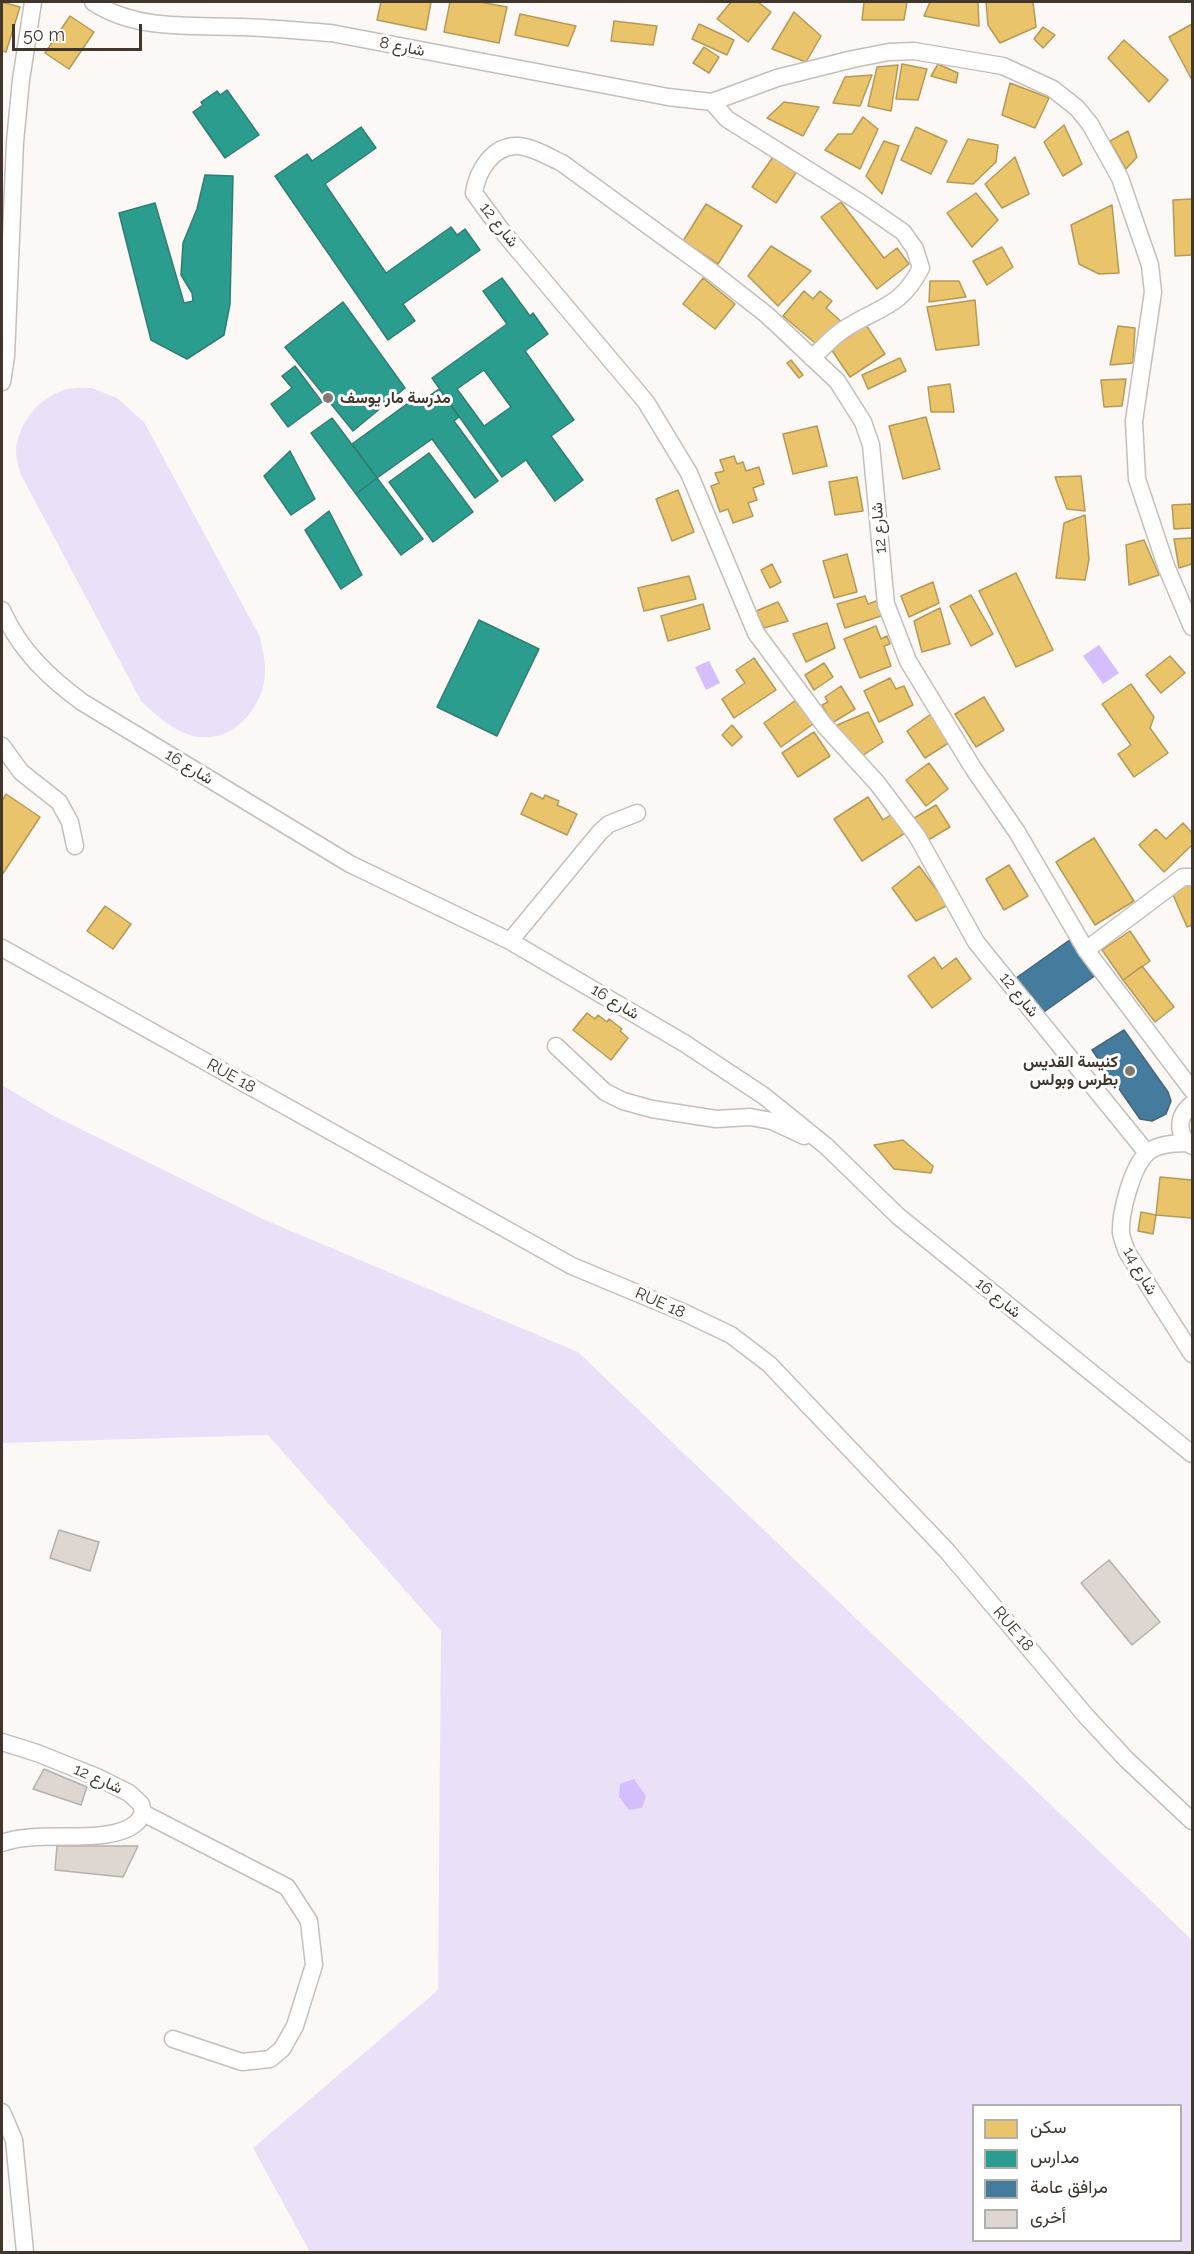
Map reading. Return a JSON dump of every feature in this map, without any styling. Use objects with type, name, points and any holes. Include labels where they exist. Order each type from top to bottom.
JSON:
[{"type":"street","points":[[2,382],[6,357],[15,142],[22,70],[33,2]]},
{"type":"street","name":"شارع 8","points":[[93,2],[104,9],[147,23],[278,28],[331,33],[668,97],[712,102]]},
{"type":"street","points":[[812,358],[842,330],[892,304],[905,291],[921,268],[915,249],[903,232],[815,173],[727,119],[712,102],[777,78],[889,52],[914,51],[1003,66],[1053,89],[1077,108],[1090,124],[1120,178],[1150,265],[1153,291],[1134,421],[1137,479],[1166,566],[1192,627]]},
{"type":"street","name":"شارع 12","points":[[1147,1153],[976,942],[917,836],[878,783],[825,726],[756,633],[689,473],[646,402],[502,231],[474,193],[476,178],[484,164],[502,150],[517,146],[535,150],[562,163],[767,315],[837,381],[863,422],[871,445],[886,604],[908,661],[968,760],[1017,832],[1086,950],[1192,1090]]},
{"type":"street","name":"شارع 16","points":[[3,616],[38,665],[82,702],[350,864],[510,941],[684,1043],[764,1096],[826,1146],[898,1216],[1192,1454]]},
{"type":"street","points":[[2,746],[21,772],[59,802],[70,822],[75,846]]},
{"type":"street","points":[[510,941],[600,832],[609,824],[637,813]]},
{"type":"street","points":[[1086,950],[1183,877],[1192,877]]},
{"type":"street","name":"RUE 18","points":[[2,948],[572,1266],[642,1294],[731,1335],[769,1364],[931,1534],[1086,1716],[1126,1759],[1192,1821]]},
{"type":"street","points":[[556,1046],[605,1092],[623,1101],[652,1109],[716,1119],[750,1117],[772,1121],[826,1146]]},
{"type":"street","points":[[1190,1145],[1180,1129],[1180,1122],[1182,1114],[1192,1104]]},
{"type":"street","points":[[1147,1153],[1166,1145],[1190,1145]]},
{"type":"street","name":"شارع 14","points":[[1147,1153],[1135,1169],[1121,1234],[1138,1271],[1192,1354]]},
{"type":"street","name":"شارع 12","points":[[2,1742],[57,1761],[129,1793],[141,1804],[143,1813]]},
{"type":"street","points":[[2,1843],[31,1836],[102,1835],[135,1825],[143,1813],[287,1887],[309,1921],[314,1965],[295,2026],[282,2049],[270,2059],[242,2062],[172,2039]]},
{"type":"street","points":[[2,2112],[14,2140],[25,2253]]},
{"type":"shaded area","points":[[71,388],[92,388],[117,398],[144,422],[260,637],[265,672],[261,694],[256,705],[241,723],[222,734],[199,737],[182,732],[160,718],[141,701],[20,473],[16,453],[18,439],[21,429],[33,411],[48,397],[58,392]]},
{"type":"shaded area","points":[[1099,645],[1119,673],[1103,684],[1083,656]]},
{"type":"shaded area","points":[[709,661],[720,683],[706,690],[695,667]]},
{"type":"shaded area","points":[[2,1085],[52,1115],[265,1220],[578,1352],[1192,1940],[1192,2252],[310,2252],[253,2148],[438,1990],[441,1631],[268,1435],[2,1443]]},
{"type":"shaded area","points":[[634,1779],[646,1796],[642,1808],[629,1810],[619,1797],[620,1784]]},
{"type":"building: سكن","points":[[2,2],[20,7],[6,52],[2,51]]},
{"type":"building: سكن","points":[[381,2],[431,2],[426,30],[377,20]]},
{"type":"building: سكن","points":[[450,2],[480,2],[507,7],[499,43],[444,32]]},
{"type":"building: سكن","points":[[731,2],[758,2],[771,12],[748,42],[717,19]]},
{"type":"building: سكن","points":[[864,2],[907,2],[904,20],[862,20]]},
{"type":"building: سكن","points":[[930,2],[978,2],[979,26],[924,16]]},
{"type":"building: سكن","points":[[986,2],[1033,2],[1036,27],[1000,43],[988,25]]},
{"type":"building: سكن","points":[[794,12],[821,36],[806,62],[772,49]]},
{"type":"building: سكن","points":[[520,14],[576,26],[568,46],[515,35]]},
{"type":"building: سكن","points":[[70,16],[94,32],[69,69],[45,53]]},
{"type":"building: سكن","points":[[614,21],[657,26],[653,45],[611,41]]},
{"type":"building: سكن","points":[[699,24],[734,40],[727,55],[692,39]]},
{"type":"building: سكن","points":[[1192,24],[1192,80],[1169,37]]},
{"type":"building: سكن","points":[[1043,27],[1055,35],[1043,48],[1034,39]]},
{"type":"building: سكن","points":[[1124,40],[1168,80],[1149,102],[1108,58]]},
{"type":"building: سكن","points":[[704,47],[719,57],[709,73],[693,63]]},
{"type":"building: سكن","points":[[902,64],[927,69],[918,100],[896,99]]},
{"type":"building: سكن","points":[[938,64],[958,73],[956,83],[931,76]]},
{"type":"building: سكن","points":[[898,65],[891,111],[868,106],[877,67]]},
{"type":"building: سكن","points":[[872,75],[860,106],[833,103],[845,77]]},
{"type":"building: سكن","points":[[1010,83],[1049,98],[1035,128],[1002,115]]},
{"type":"building: سكن","points":[[784,102],[819,107],[803,136],[767,118]]},
{"type":"building: سكن","points":[[863,117],[878,129],[860,169],[825,150],[838,134],[852,134]]},
{"type":"building: سكن","points":[[1064,125],[1082,164],[1063,176],[1044,142]]},
{"type":"building: سكن","points":[[916,127],[947,141],[931,174],[901,160]]},
{"type":"building: سكن","points":[[1128,131],[1137,157],[1126,169],[1110,141]]},
{"type":"building: سكن","points":[[968,139],[998,145],[996,162],[973,184],[947,182]]},
{"type":"building: سكن","points":[[884,141],[899,146],[882,194],[866,176]]},
{"type":"building: سكن","points":[[773,157],[796,173],[776,203],[752,187]]},
{"type":"building: سكن","points":[[1015,157],[1029,194],[1002,208],[985,184]]},
{"type":"building: سكن","points":[[976,193],[998,220],[972,247],[947,213]]},
{"type":"building: سكن","points":[[1192,199],[1192,255],[1175,256],[1173,200]]},
{"type":"building: سكن","points":[[841,202],[884,258],[897,248],[909,264],[877,289],[821,217]]},
{"type":"building: سكن","points":[[706,204],[742,226],[718,264],[683,241]]},
{"type":"building: سكن","points":[[1112,205],[1119,273],[1099,274],[1079,264],[1071,225]]},
{"type":"building: سكن","points":[[771,246],[811,271],[778,306],[748,276]]},
{"type":"building: سكن","points":[[1002,247],[1013,267],[987,285],[973,261]]},
{"type":"building: سكن","points":[[703,278],[735,304],[715,329],[683,304]]},
{"type":"building: سكن","points":[[930,281],[959,281],[966,297],[929,302]]},
{"type":"building: سكن","points":[[804,291],[813,299],[820,291],[832,301],[826,308],[843,323],[821,348],[783,316]]},
{"type":"building: سكن","points":[[975,300],[979,345],[936,350],[927,307]]},
{"type":"building: سكن","points":[[866,325],[885,354],[850,377],[831,349]]},
{"type":"building: سكن","points":[[1118,326],[1135,328],[1133,363],[1110,365]]},
{"type":"building: سكن","points":[[900,358],[906,371],[868,389],[862,375]]},
{"type":"building: سكن","points":[[791,360],[803,375],[799,378],[787,363]]},
{"type":"building: سكن","points":[[1126,379],[1122,406],[1104,407],[1101,380]]},
{"type":"building: سكن","points":[[950,384],[954,412],[931,412],[928,387]]},
{"type":"building: سكن","points":[[926,417],[940,469],[903,479],[889,426]]},
{"type":"building: سكن","points":[[817,426],[827,466],[793,474],[783,434]]},
{"type":"building: سكن","points":[[734,456],[737,464],[743,462],[746,471],[759,467],[764,484],[753,488],[757,500],[748,503],[753,516],[733,523],[728,509],[720,512],[711,486],[719,483],[715,473],[724,471],[720,460]]},
{"type":"building: سكن","points":[[1081,476],[1085,511],[1067,509],[1055,477]]},
{"type":"building: سكن","points":[[857,477],[863,511],[835,515],[829,482]]},
{"type":"building: سكن","points":[[678,490],[694,532],[672,541],[656,499]]},
{"type":"building: سكن","points":[[1192,504],[1192,528],[1174,529],[1172,505]]},
{"type":"building: سكن","points":[[1085,515],[1089,559],[1085,580],[1056,578],[1064,523]]},
{"type":"building: سكن","points":[[1192,538],[1192,564],[1179,568],[1174,539]]},
{"type":"building: سكن","points":[[1144,540],[1159,575],[1129,585],[1126,545]]},
{"type":"building: سكن","points":[[847,554],[857,592],[834,598],[823,561]]},
{"type":"building: سكن","points":[[772,564],[781,582],[770,588],[761,570]]},
{"type":"building: سكن","points":[[1016,573],[1053,650],[1016,667],[979,591]]},
{"type":"building: سكن","points":[[689,576],[696,599],[644,611],[638,588]]},
{"type":"building: سكن","points":[[933,582],[939,603],[909,617],[901,596]]},
{"type":"building: سكن","points":[[971,595],[993,634],[971,646],[950,606]]},
{"type":"building: سكن","points":[[865,596],[868,604],[879,600],[884,615],[845,628],[837,604]]},
{"type":"building: سكن","points":[[778,602],[788,621],[764,628],[756,611]]},
{"type":"building: سكن","points":[[703,604],[710,629],[668,641],[661,616]]},
{"type":"building: سكن","points":[[940,608],[950,644],[922,652],[914,621]]},
{"type":"building: سكن","points":[[827,623],[835,648],[806,662],[793,634]]},
{"type":"building: سكن","points":[[876,626],[881,639],[887,636],[890,644],[884,646],[891,666],[860,678],[844,639]]},
{"type":"building: سكن","points":[[1170,656],[1185,673],[1161,693],[1146,675]]},
{"type":"building: سكن","points":[[754,658],[776,690],[734,718],[722,699],[745,683],[736,670]]},
{"type":"building: سكن","points":[[824,663],[833,677],[814,690],[805,675]]},
{"type":"building: سكن","points":[[890,678],[896,689],[904,686],[913,705],[879,722],[864,691]]},
{"type":"building: سكن","points":[[1131,684],[1154,717],[1150,728],[1168,753],[1134,777],[1118,754],[1131,745],[1102,704]]},
{"type":"building: سكن","points":[[841,686],[855,709],[832,723],[822,705],[828,702],[825,697]]},
{"type":"building: سكن","points":[[984,697],[1004,730],[976,747],[955,714]]},
{"type":"building: سكن","points":[[796,700],[813,724],[781,747],[764,723]]},
{"type":"building: سكن","points":[[868,712],[883,742],[859,758],[835,726]]},
{"type":"building: سكن","points":[[931,714],[950,742],[925,758],[907,731]]},
{"type":"building: سكن","points":[[732,725],[742,737],[732,746],[722,735]]},
{"type":"building: سكن","points":[[814,732],[830,756],[798,777],[782,753]]},
{"type":"building: سكن","points":[[929,763],[948,789],[926,806],[906,780]]},
{"type":"building: سكن","points":[[531,793],[543,799],[545,795],[559,801],[557,805],[577,814],[567,835],[521,814]]},
{"type":"building: سكن","points":[[6,794],[40,817],[2,875],[2,801]]},
{"type":"building: سكن","points":[[868,797],[883,820],[892,814],[905,833],[862,861],[834,819]]},
{"type":"building: سكن","points":[[936,805],[950,827],[925,842],[911,820]]},
{"type":"building: سكن","points":[[1183,823],[1192,833],[1192,845],[1164,872],[1139,845],[1156,829],[1166,839]]},
{"type":"building: سكن","points":[[1094,838],[1134,901],[1095,925],[1056,862]]},
{"type":"building: سكن","points":[[1009,865],[1028,896],[1004,910],[986,879]]},
{"type":"building: سكن","points":[[919,866],[948,905],[916,921],[892,888]]},
{"type":"building: سكن","points":[[1192,881],[1192,925],[1187,927],[1171,890]]},
{"type":"building: سكن","points":[[105,906],[131,924],[113,949],[87,931]]},
{"type":"building: سكن","points":[[1130,931],[1150,961],[1123,980],[1102,950]]},
{"type":"building: سكن","points":[[934,957],[942,969],[956,958],[971,979],[932,1008],[908,976]]},
{"type":"building: سكن","points":[[1142,966],[1174,1007],[1155,1022],[1123,980]]},
{"type":"building: سكن","points":[[587,1013],[595,1019],[598,1015],[607,1022],[609,1019],[622,1029],[620,1031],[628,1038],[611,1060],[573,1030]]},
{"type":"building: سكن","points":[[903,1140],[933,1166],[931,1173],[894,1169],[874,1145]]},
{"type":"building: سكن","points":[[1160,1177],[1192,1180],[1192,1218],[1156,1215]]},
{"type":"building: سكن","points":[[1141,1212],[1156,1215],[1153,1234],[1138,1231]]},
{"type":"building: مدارس","points":[[227,90],[259,135],[225,158],[193,112],[203,105],[201,102],[217,91],[220,95]]},
{"type":"building: مدارس","points":[[361,127],[376,148],[325,184],[386,273],[451,227],[457,235],[465,229],[480,250],[403,304],[415,321],[388,340],[275,176],[307,154],[312,161]]},
{"type":"building: مدارس","points":[[205,175],[233,176],[230,304],[224,335],[187,359],[151,340],[119,213],[155,203],[184,303],[193,301],[192,293],[181,275],[183,243],[197,209]]},
{"type":"building: مدارس","points":[[502,278],[530,316],[533,313],[548,334],[525,351],[574,420],[551,436],[583,480],[555,501],[526,460],[502,477],[432,378],[507,324],[483,291]],"holes":[[[484,370],[511,407],[484,426],[457,389]]]},
{"type":"building: مدارس","points":[[343,302],[405,388],[353,431],[285,347]]},
{"type":"building: مدارس","points":[[295,366],[322,402],[288,427],[271,404],[292,388],[282,376]]},
{"type":"building: مدارس","points":[[439,389],[459,417],[454,421],[498,481],[475,498],[432,439],[377,478],[352,444],[415,398],[419,403]]},
{"type":"building: مدارس","points":[[332,418],[377,478],[356,494],[311,433]]},
{"type":"building: مدارس","points":[[290,451],[315,499],[291,515],[264,476]]},
{"type":"building: مدارس","points":[[429,453],[473,512],[433,542],[389,482]]},
{"type":"building: مدارس","points":[[377,478],[423,539],[401,555],[356,494]]},
{"type":"building: مدارس","points":[[329,511],[362,575],[341,589],[305,530]]},
{"type":"building: مدارس","points":[[479,620],[539,649],[497,736],[437,707]]},
{"type":"building: مرافق عامة","points":[[1071,939],[1096,975],[1041,1014],[1016,978]]},
{"type":"building: مرافق عامة","name":"كنيسة القديس بطرس وبولس","points":[[1124,1030],[1168,1092],[1171,1101],[1166,1114],[1152,1121],[1140,1119],[1092,1050]]},
{"type":"building: أخرى","points":[[59,1530],[99,1542],[90,1571],[50,1558]]},
{"type":"building: أخرى","points":[[1109,1560],[1160,1622],[1132,1645],[1081,1583]]},
{"type":"building: أخرى","points":[[44,1769],[87,1787],[81,1805],[33,1789]]},
{"type":"building: أخرى","points":[[57,1846],[138,1846],[123,1877],[55,1870]]},
{"type":"place","name":"مدرسة مار يوسف","points":[[328,398]]},
{"type":"place","name":"كنيسة القديس بطرس وبولس","points":[[1130,1071]]}]
